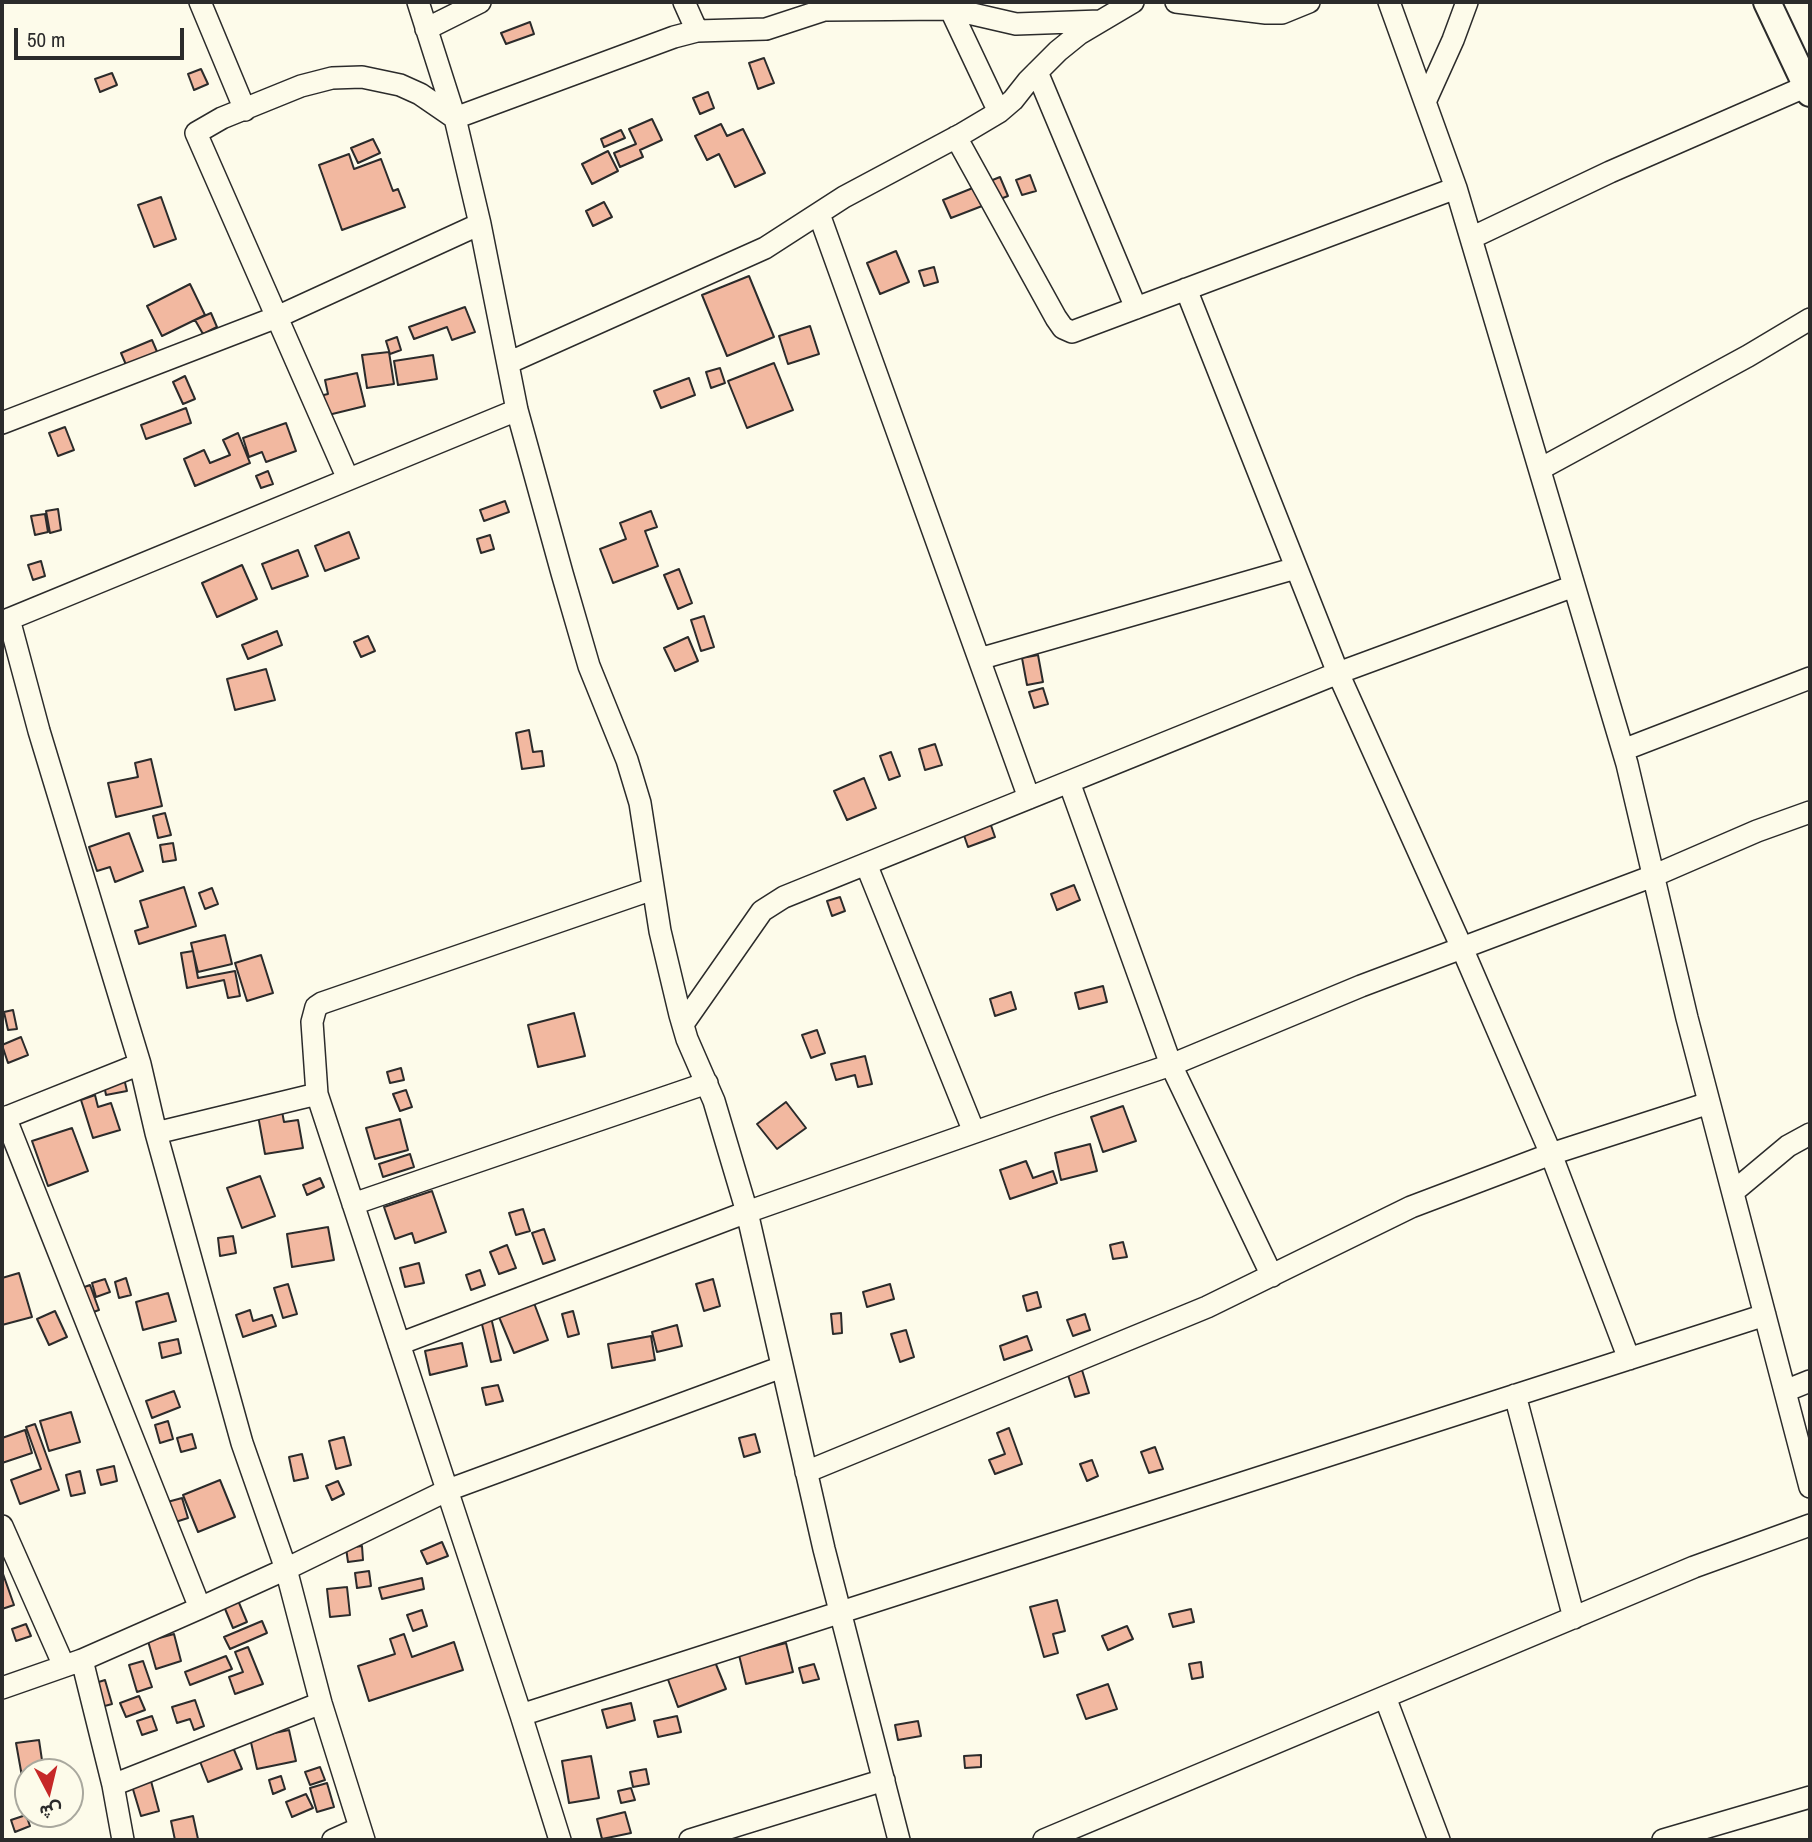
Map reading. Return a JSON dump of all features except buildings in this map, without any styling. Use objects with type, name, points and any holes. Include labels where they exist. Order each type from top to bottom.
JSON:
[{"type":"street","points":[[200,2],[244,110]]},
{"type":"street","points":[[418,2],[455,118],[481,224],[517,410],[589,666],[635,786],[660,931],[682,1024],[707,1083],[747,1212],[806,1472],[899,1840]]},
{"type":"street","points":[[426,29],[481,2]]},
{"type":"street","points":[[684,2],[698,31]]},
{"type":"street","points":[[508,363],[765,248],[844,197],[999,112],[1058,51],[1100,21],[1133,2]]},
{"type":"street","points":[[1176,2],[1282,13],[1309,2]]},
{"type":"street","points":[[1389,2],[1456,188],[1623,751],[1709,1103],[1810,1487]]},
{"type":"street","points":[[1425,102],[1454,40],[1467,2]]},
{"type":"street","points":[[1471,238],[1808,84],[1767,2]]},
{"type":"street","points":[[455,118],[674,37],[698,31],[766,29],[805,8],[824,10],[949,5],[1016,24],[1100,21]]},
{"type":"street","points":[[949,5],[999,112]]},
{"type":"street","points":[[1037,72],[1136,308]]},
{"type":"street","points":[[348,479],[196,133],[222,118],[301,86],[332,78],[362,77],[400,85],[420,94],[455,118]]},
{"type":"street","points":[[956,137],[1063,328],[1072,332],[1456,188]]},
{"type":"street","points":[[819,214],[1029,798]]},
{"type":"street","points":[[2,423],[277,317],[481,224]]},
{"type":"street","points":[[1186,289],[1338,673],[1551,1154],[1629,1359]]},
{"type":"street","points":[[1540,469],[1748,356],[1810,319]]},
{"type":"street","points":[[333,1840],[362,1834],[321,1703],[286,1569],[242,1443],[156,1133],[141,1063],[5,620],[517,410]]},
{"type":"street","points":[[979,659],[1296,568]]},
{"type":"street","points":[[682,1024],[762,911],[784,897],[1338,673],[1574,586]]},
{"type":"street","points":[[1623,751],[1810,678]]},
{"type":"street","points":[[1069,782],[1171,1065],[1272,1276]]},
{"type":"street","points":[[399,1344],[747,1212],[1171,1065],[1361,986],[1653,876],[1757,831],[1810,812]]},
{"type":"street","points":[[866,864],[974,1132]]},
{"type":"street","points":[[560,1840],[317,1094],[312,1022],[316,1007],[322,1003],[653,888]]},
{"type":"street","points":[[141,1063],[4,1118],[200,1608]]},
{"type":"street","points":[[353,1204],[707,1083]]},
{"type":"street","points":[[156,1133],[317,1094]]},
{"type":"street","points":[[806,1472],[1207,1307],[1411,1207],[1551,1154],[1709,1103]]},
{"type":"street","points":[[1733,1192],[1788,1146],[1810,1134]]},
{"type":"street","points":[[521,1715],[840,1610],[1765,1315]]},
{"type":"street","points":[[2,1688],[73,1663],[200,1608],[448,1490],[782,1367]]},
{"type":"street","points":[[1785,1391],[1810,1381]]},
{"type":"street","points":[[1515,1395],[1574,1618]]},
{"type":"street","points":[[1044,1840],[1694,1567],[1810,1525]]},
{"type":"street","points":[[2,1526],[73,1663],[113,1786],[124,1840]]},
{"type":"street","points":[[1385,1697],[1439,1840]]},
{"type":"street","points":[[113,1786],[321,1703]]},
{"type":"street","points":[[690,1840],[884,1780]]},
{"type":"street","points":[[1663,1840],[1810,1797]]}]
